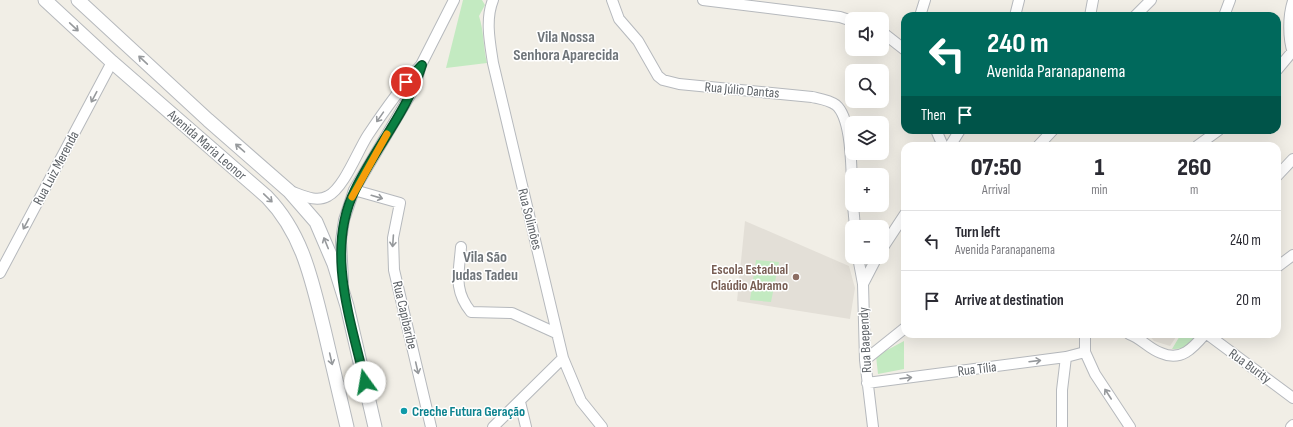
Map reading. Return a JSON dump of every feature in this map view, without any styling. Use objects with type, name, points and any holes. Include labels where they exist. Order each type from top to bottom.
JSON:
[{"type":"street","name":"Avenida Maria Leonor","points":[[46,0],[112,62],[267,197],[287,221],[308,266],[347,427]]},
{"type":"street","points":[[348,306],[342,269],[341,241],[344,220],[354,190],[415,86],[422,65],[454,0]]},
{"type":"street","name":"Rua Solimões","points":[[494,0],[489,15],[490,48],[556,333],[563,358],[580,401],[602,427]]},
{"type":"street","name":"Rua Júlio Dantas","points":[[612,0],[619,19],[638,41],[658,76],[663,80],[680,84],[812,97],[826,100],[836,105],[843,115],[845,122],[851,168]]},
{"type":"street","points":[[703,0],[845,19]]},
{"type":"street","points":[[921,12],[925,0]]},
{"type":"street","points":[[1017,12],[1019,0]]},
{"type":"street","points":[[1091,12],[1093,0]]},
{"type":"street","points":[[1139,12],[1151,0]]},
{"type":"street","points":[[1226,12],[1230,0]]},
{"type":"street","name":"Avenida Maria Leonor","points":[[80,1],[208,120],[289,191],[316,222],[323,235],[348,306],[375,427]]},
{"type":"street","points":[[1281,66],[1293,53],[1290,11],[1293,1]]},
{"type":"street","points":[[889,37],[901,47]]},
{"type":"street","name":"Rua Luiz Merenda","points":[[0,273],[112,62]]},
{"type":"street","points":[[289,191],[316,199],[330,195],[343,179],[369,134],[406,82],[422,65]]},
{"type":"street","points":[[197,136],[208,120]]},
{"type":"street","points":[[1042,142],[1049,134]]},
{"type":"street","points":[[1202,142],[1214,134]]},
{"type":"street","points":[[1281,172],[1293,159]]},
{"type":"street","name":"Rua Capibaribe","points":[[354,190],[400,203],[393,238],[394,270],[430,427]]},
{"type":"street","points":[[889,235],[901,219]]},
{"type":"street","points":[[461,247],[458,286],[463,302],[472,312],[512,313],[556,333]]},
{"type":"street","points":[[1281,264],[1293,255]]},
{"type":"street","points":[[859,264],[863,284]]},
{"type":"street","name":"Rua Baependy","points":[[873,264],[863,284],[865,360],[873,427]]},
{"type":"street","points":[[865,360],[901,331]]},
{"type":"street","points":[[1085,338],[1085,352],[1095,374],[1130,427]]},
{"type":"street","points":[[1139,338],[1160,353],[1172,356],[1184,354],[1194,348],[1203,338]]},
{"type":"street","name":"Rua Burity","points":[[1211,338],[1293,398]]},
{"type":"street","name":"Rua Tília","points":[[867,383],[1066,357],[1085,352]]},
{"type":"street","points":[[1062,427],[1062,390],[1066,357]]},
{"type":"street","points":[[493,427],[563,358]]},
{"type":"street","points":[[520,402],[526,427]]},
{"type":"shaded area","name":"Escola Estadual Claúdio Abramo","points":[[745,221],[849,266],[855,288],[850,319],[737,301]]},
{"type":"shaded area","points":[[1151,338],[1175,338],[1170,346],[1154,341]]},
{"type":"green space","points":[[463,0],[482,0],[485,5],[479,16],[487,63],[446,68]]},
{"type":"green space","points":[[756,260],[779,262],[771,302],[750,300]]},
{"type":"green space","points":[[1179,338],[1196,338],[1184,347],[1172,349]]},
{"type":"green space","points":[[904,341],[904,369],[878,374],[876,356]]},
{"type":"slow traffic","points":[[352,197],[354,190],[387,134]]},
{"type":"place","name":"Escola Estadual Claúdio Abramo","points":[[796,277]]},
{"type":"place","name":"Creche Futura Geração","points":[[404,411]]},
{"type":"district","name":"Vila Nossa Senhora Aparecida","points":[[566,46]]},
{"type":"district","name":"Vila São Judas Tadeu","points":[[485,266]]},
{"type":"route","points":[[365,382],[345,294],[341,257],[341,241],[344,220],[354,190],[415,86],[422,65],[406,82]]}]
